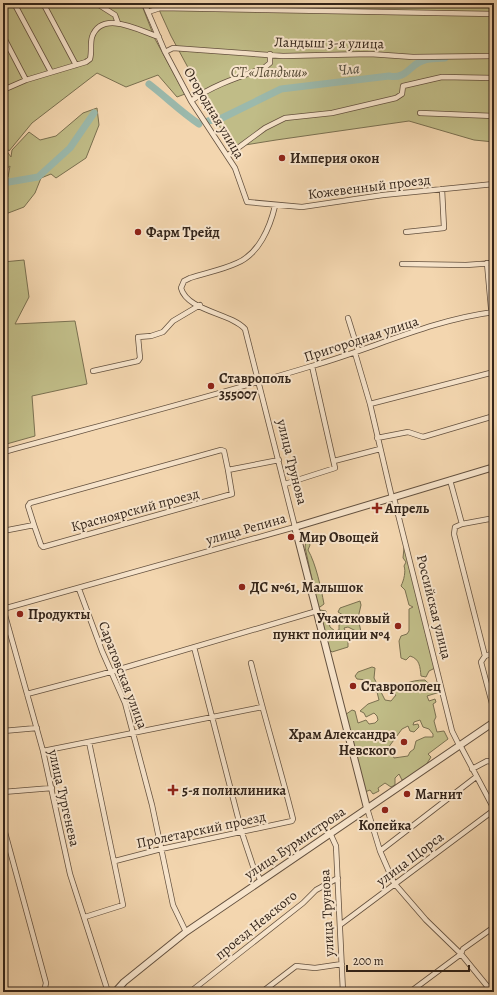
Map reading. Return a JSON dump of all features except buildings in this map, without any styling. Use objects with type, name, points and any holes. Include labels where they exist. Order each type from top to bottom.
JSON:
[{"type":"street","points":[[14,3],[51,72]]},
{"type":"street","points":[[43,3],[76,65]]},
{"type":"street","points":[[96,3],[115,15],[118,23]]},
{"type":"street","name":"Огородная улица","points":[[144,3],[165,52],[191,100],[227,156],[240,180],[248,202]]},
{"type":"street","points":[[148,12],[160,8],[494,14]]},
{"type":"street","points":[[3,90],[26,80],[76,65],[90,59],[91,39],[100,27],[105,24],[118,23],[158,37]]},
{"type":"street","points":[[3,36],[26,80]]},
{"type":"street","name":"Ландыш 3-я улица","points":[[165,52],[173,48],[179,48],[282,56],[370,54],[413,57],[494,56]]},
{"type":"street","points":[[191,100],[208,90],[264,68],[270,63],[270,54]]},
{"type":"street","points":[[227,156],[265,128],[285,118],[332,112],[396,98],[402,94],[403,86],[442,78],[494,78]]},
{"type":"street","points":[[420,113],[494,116]]},
{"type":"street","name":"Кожевенный проезд","points":[[248,202],[276,206],[302,207],[383,195],[494,184]]},
{"type":"street","points":[[406,232],[444,228],[442,189]]},
{"type":"street","name":"улица Трунова","points":[[276,206],[266,232],[258,246],[247,258],[233,265],[184,281],[181,285],[182,291],[190,299],[239,324],[245,329],[367,808]]},
{"type":"street","points":[[487,263],[494,318]]},
{"type":"street","points":[[402,264],[494,263]]},
{"type":"street","points":[[93,371],[138,361],[140,358],[138,337],[151,336],[163,332],[173,321],[200,305]]},
{"type":"street","name":"Пригородная улица","points":[[3,452],[188,403],[312,366],[462,318],[493,312]]},
{"type":"street","name":"Российская улица","points":[[348,318],[452,731],[494,809]]},
{"type":"street","points":[[285,484],[333,470],[335,466],[312,366]]},
{"type":"street","points":[[370,404],[494,372]]},
{"type":"street","points":[[377,438],[408,432],[423,437],[494,416]]},
{"type":"street","points":[[334,461],[380,448]]},
{"type":"street","name":"Красноярский проезд","points":[[221,450],[224,451],[228,470],[232,494],[43,547],[28,506],[30,503],[221,450]]},
{"type":"street","points":[[228,470],[279,460]]},
{"type":"street","name":"улица Репина","points":[[3,608],[79,589],[295,527],[494,467]]},
{"type":"street","points":[[450,480],[462,524]]},
{"type":"street","points":[[485,656],[454,534],[455,528],[462,524],[490,519],[494,520]]},
{"type":"street","points":[[3,531],[34,525]]},
{"type":"street","name":"Саратовская улица","points":[[79,589],[102,651],[125,703],[134,733],[173,905],[186,932]]},
{"type":"street","name":"улица Тургенева","points":[[3,608],[37,728],[52,788],[70,874],[108,992]]},
{"type":"street","points":[[27,694],[112,672],[194,646],[318,611]]},
{"type":"street","points":[[194,646],[242,833],[253,866],[261,881]]},
{"type":"street","points":[[494,653],[485,656],[481,662],[494,711]]},
{"type":"street","points":[[42,751],[262,707],[251,663]]},
{"type":"street","name":"Пролетарский проезд","points":[[115,861],[161,849],[242,833],[292,821],[293,819],[279,762],[262,707]]},
{"type":"street","name":"улица Бурмистрова","points":[[115,992],[124,982],[186,932],[494,722]]},
{"type":"street","points":[[3,731],[37,728]]},
{"type":"street","points":[[85,917],[123,905],[89,742]]},
{"type":"street","points":[[472,769],[487,761],[494,762]]},
{"type":"street","points":[[380,851],[476,777]]},
{"type":"street","points":[[3,792],[52,788]]},
{"type":"street","points":[[367,808],[380,851],[394,883],[426,920],[461,954],[492,992]]},
{"type":"street","name":"улица Щорса","points":[[340,925],[364,909],[394,883],[494,809]]},
{"type":"street","points":[[3,826],[46,983],[44,992]]},
{"type":"street","name":"улица Трунова","points":[[330,833],[336,846],[343,992]]},
{"type":"street","name":"проезд Невского","points":[[190,992],[303,903],[316,890],[338,878]]},
{"type":"street","points":[[410,992],[461,954],[463,949],[494,927]]},
{"type":"street","points":[[262,992],[296,966],[315,968],[342,964]]},
{"type":"green space","points":[[3,3],[141,3],[155,39],[185,94],[177,97],[158,75],[126,87],[97,73],[32,123],[9,151],[3,143]]},
{"type":"green space","name":"СТ «Ландыш»","points":[[156,3],[494,3],[494,142],[474,140],[409,121],[245,145],[234,153],[171,36]]},
{"type":"green space","points":[[97,108],[99,125],[86,158],[56,178],[51,174],[41,178],[35,193],[24,207],[3,215],[3,182],[8,177],[10,166],[3,171],[3,146],[11,157],[12,150],[29,132],[40,140],[56,136],[83,113]]},
{"type":"green space","points":[[24,260],[29,297],[15,324],[75,321],[87,384],[32,396],[35,436],[3,445],[3,262]]},
{"type":"green space","points":[[308,540],[310,545],[308,550],[316,569],[324,604],[320,607],[318,607],[305,547],[306,541]]},
{"type":"green space","points":[[404,548],[406,549],[435,668],[429,671],[426,677],[421,676],[419,664],[416,659],[410,656],[406,660],[401,658],[399,641],[401,636],[407,634],[409,631],[409,609],[413,607],[409,605],[405,590],[401,586],[406,562],[403,558]]},
{"type":"green space","points":[[360,601],[361,605],[358,618],[361,632],[360,633],[348,627],[344,628],[348,637],[348,647],[332,652],[329,649],[320,610],[326,611],[330,627],[335,631],[339,630],[339,625],[347,622],[348,618],[338,612],[340,608]]},
{"type":"green space","points":[[372,667],[375,668],[374,678],[385,700],[391,701],[396,695],[392,694],[390,691],[415,681],[425,680],[439,688],[441,690],[440,692],[427,696],[429,701],[435,699],[436,702],[433,704],[436,717],[434,721],[437,732],[444,731],[448,739],[428,754],[431,757],[426,765],[404,780],[402,780],[399,774],[395,778],[395,785],[391,787],[385,783],[378,788],[379,791],[373,794],[370,790],[365,792],[345,715],[352,710],[355,711],[358,723],[366,720],[369,724],[375,723],[378,720],[374,713],[366,717],[364,713],[360,711],[368,704],[379,700],[377,692],[372,692],[367,680],[357,679],[355,676],[358,672]],"holes":[[[420,720],[423,727],[429,729],[433,734],[433,737],[425,737],[416,741],[414,749],[408,756],[394,758],[392,751],[388,748],[402,729],[408,726],[410,731],[414,732],[419,727],[418,724],[413,725],[414,722]]]},
{"type":"waterway","name":"Чла","points":[[208,121],[222,118],[281,89],[389,76],[395,77],[400,76],[420,62],[430,59],[445,58]]},
{"type":"waterway","name":"Чла","points":[[149,84],[199,124]]},
{"type":"waterway","name":"Чла","points":[[3,183],[38,177],[70,148],[94,113]]},
{"type":"place","name":"Империя окон","points":[[282,158]]},
{"type":"place","name":"Фарм Трейд","points":[[138,232]]},
{"type":"place","name":"Ставрополь 355007","points":[[211,386]]},
{"type":"place","name":"Апрель","points":[[377,508]]},
{"type":"place","name":"Мир Овощей","points":[[291,537]]},
{"type":"place","name":"ДС №61, Малышок","points":[[242,587]]},
{"type":"place","name":"Продукты","points":[[20,614]]},
{"type":"place","name":"Участковый пункт полиции №4","points":[[398,626]]},
{"type":"place","name":"Ставрополец","points":[[353,686]]},
{"type":"place","name":"Храм Александра Невского","points":[[404,742]]},
{"type":"place","name":"5-я поликлиника","points":[[173,790]]},
{"type":"place","name":"Магнит","points":[[407,794]]},
{"type":"place","name":"Копейка","points":[[385,810]]}]
